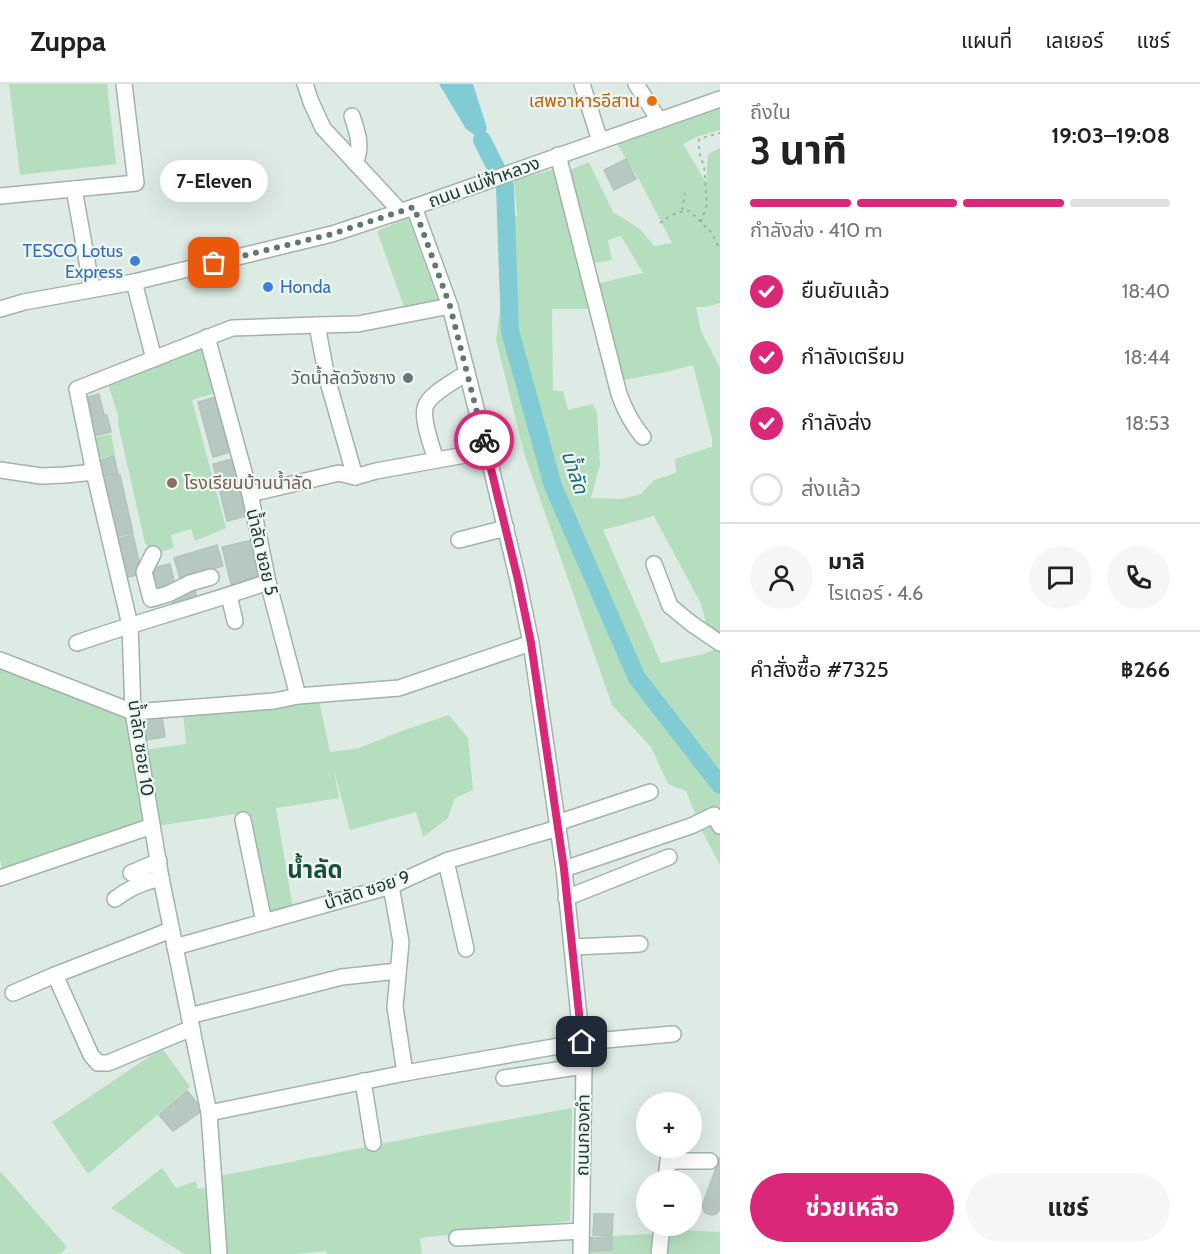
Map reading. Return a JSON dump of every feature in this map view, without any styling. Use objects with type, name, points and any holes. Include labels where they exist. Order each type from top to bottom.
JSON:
[{"type":"street","points":[[0,196],[136,183],[124,84]]},
{"type":"street","points":[[305,84],[323,128],[356,163],[407,209]]},
{"type":"street","points":[[582,84],[600,141]]},
{"type":"street","points":[[636,84],[659,120]]},
{"type":"street","name":"ถนน แม่ฟ้าหลวง","points":[[0,309],[24,302],[134,282],[332,234],[720,99]]},
{"type":"street","points":[[352,116],[359,145],[356,163]]},
{"type":"street","points":[[558,155],[619,394],[624,409],[643,437]]},
{"type":"street","points":[[74,189],[92,289]]},
{"type":"street","name":"ถนนกองคำ","points":[[407,209],[450,306],[506,528],[531,643],[564,869],[584,1065],[581,1254]]},
{"type":"street","points":[[134,282],[154,358]]},
{"type":"street","name":"น้ำลัด ซอย 10","points":[[219,1254],[209,1113],[152,825],[134,712],[130,625],[77,389],[231,328],[358,324],[450,306]]},
{"type":"street","points":[[317,325],[327,378],[355,477]]},
{"type":"street","name":"น้ำลัด ซอย 5","points":[[207,337],[250,494],[268,582],[298,696]]},
{"type":"street","points":[[436,460],[426,427],[424,408],[430,399],[460,377]]},
{"type":"street","points":[[250,494],[339,473],[355,477],[376,471],[487,451]]},
{"type":"street","points":[[0,470],[41,476],[94,472]]},
{"type":"street","points":[[459,540],[506,528]]},
{"type":"street","points":[[153,554],[144,572],[151,599],[168,594],[190,583],[211,578]]},
{"type":"street","points":[[654,564],[670,606],[720,643]]},
{"type":"street","points":[[77,643],[268,582]]},
{"type":"street","points":[[229,596],[235,621]]},
{"type":"street","points":[[0,660],[134,712],[399,688],[531,643]]},
{"type":"street","name":"น้ำลัด ซอย 9","points":[[175,947],[391,886],[446,861],[558,826],[650,792]]},
{"type":"street","points":[[564,869],[691,826],[714,815],[720,826]]},
{"type":"street","points":[[243,820],[264,922]]},
{"type":"street","points":[[0,878],[152,825]]},
{"type":"street","points":[[566,898],[669,857]]},
{"type":"street","points":[[131,873],[159,861]]},
{"type":"street","points":[[446,861],[466,950]]},
{"type":"street","points":[[115,899],[130,888],[161,878]]},
{"type":"street","points":[[391,886],[401,942],[395,1007],[405,1072]]},
{"type":"street","points":[[13,993],[171,930]]},
{"type":"street","points":[[573,947],[640,944]]},
{"type":"street","points":[[55,975],[91,1055],[98,1064],[108,1063],[190,1022],[342,977],[398,971]]},
{"type":"street","points":[[209,1113],[405,1072],[582,1042],[673,1034]]},
{"type":"street","points":[[504,1078],[584,1065]]},
{"type":"street","points":[[363,1081],[373,1143]]},
{"type":"street","points":[[667,1170],[668,1161],[710,1161]]},
{"type":"street","points":[[457,1238],[581,1231]]},
{"type":"street","points":[[659,1254],[661,1236]]},
{"type":"path","points":[[700,222],[707,205],[699,139],[720,133]]},
{"type":"path","points":[[682,211],[685,192]]},
{"type":"path","points":[[660,223],[673,214],[682,211],[690,212],[711,232],[720,249]]},
{"type":"green space","points":[[9,84],[107,84],[116,164],[20,175]]},
{"type":"green space","points":[[720,103],[720,130],[699,136],[683,144],[706,182],[708,154],[720,148],[720,303],[696,307],[701,331],[720,368],[720,643],[709,635],[701,604],[654,516],[603,530],[661,663],[704,654],[720,647],[720,865],[703,833],[686,791],[668,784],[651,747],[612,705],[525,456],[496,340],[504,278],[500,215],[517,216],[514,180],[555,169],[588,309],[552,309],[553,391],[563,391],[568,410],[592,404],[597,412],[600,465],[591,498],[621,499],[641,494],[654,480],[676,473],[675,459],[712,448],[712,439],[693,365],[618,381],[596,284],[643,273],[621,236],[608,240],[612,260],[590,264],[565,172],[589,162],[613,212],[640,229],[654,246],[672,243],[641,183],[616,142]]},
{"type":"green space","points":[[408,218],[439,303],[407,315],[377,231]]},
{"type":"green space","points":[[207,337],[222,391],[192,400],[226,528],[195,541],[191,529],[171,535],[174,548],[153,554],[145,543],[118,424],[118,415],[106,378]]},
{"type":"green space","points":[[111,434],[115,455],[96,459],[91,438]]},
{"type":"green space","points":[[0,669],[129,714],[147,823],[3,873],[0,860]]},
{"type":"green space","points":[[319,700],[330,752],[359,748],[449,715],[468,738],[473,790],[455,798],[448,818],[423,837],[416,812],[350,830],[334,770],[339,798],[276,808],[293,908],[263,918],[242,813],[157,826],[144,750],[186,744],[183,713]]},
{"type":"green space","points":[[162,1048],[190,1087],[88,1174],[52,1122]]},
{"type":"green space","points":[[572,1108],[570,1221],[420,1238],[422,1254],[327,1254],[326,1251],[295,1254],[224,1254],[220,1176]]},
{"type":"green space","points":[[162,1168],[176,1188],[196,1181],[198,1189],[214,1187],[219,1254],[184,1254],[111,1208]]},
{"type":"green space","points":[[0,1171],[67,1247],[60,1254],[0,1254]]},
{"type":"green space","points":[[702,1231],[720,1231],[720,1254],[659,1254],[660,1236],[702,1236]]},
{"type":"green space","points":[[654,1236],[651,1254],[587,1254],[586,1237]]},
{"type":"water","points":[[439,84],[473,84],[487,128],[482,140],[466,129]]},
{"type":"building","points":[[626,159],[636,179],[614,190],[604,170]]},
{"type":"building","points":[[99,394],[111,432],[93,436],[86,405],[90,404],[88,397]]},
{"type":"building","points":[[216,397],[230,452],[213,457],[198,402]]},
{"type":"building","points":[[114,456],[118,474],[100,478],[96,461]]},
{"type":"building","points":[[232,459],[246,516],[227,521],[213,464]]},
{"type":"building","points":[[120,475],[133,533],[114,537],[100,480]]},
{"type":"building","points":[[133,535],[142,574],[124,578],[115,539]]},
{"type":"building","points":[[253,540],[262,581],[232,588],[222,547]]},
{"type":"building","points":[[217,545],[223,566],[180,578],[174,558]]},
{"type":"building","points":[[170,564],[176,588],[154,593],[148,569]]},
{"type":"building","points":[[195,590],[198,601],[175,609],[171,597]]},
{"type":"building","points":[[162,716],[165,737],[147,740],[144,719]]},
{"type":"building","points":[[187,1091],[203,1110],[173,1131],[159,1115]]},
{"type":"building","points":[[720,1157],[720,1209],[712,1215],[705,1213],[702,1206]]},
{"type":"building","points":[[594,1214],[613,1214],[612,1236],[593,1235]]},
{"type":"building","points":[[591,1238],[612,1238],[612,1250],[591,1251]]},
{"type":"waterway","name":"น้ำลัด","points":[[482,140],[505,186],[510,331],[553,486],[637,678],[720,785]]},
{"type":"way so far","points":[[214,263],[354,228],[414,207],[450,306],[484,440]]},
{"type":"place","name":"เสพอาหารอีสาน","points":[[652,101]]},
{"type":"place","name":"TESCO Lotus Express","points":[[135,261]]},
{"type":"place","name":"7-Eleven","points":[[214,263]]},
{"type":"place","name":"Honda","points":[[268,287]]},
{"type":"place","name":"วัดน้ำลัดวังซาง","points":[[408,378]]},
{"type":"place","name":"โรงเรียนบ้านน้ำลัด","points":[[172,483]]},
{"type":"district","name":"น้ำลัด","points":[[315,869]]},
{"type":"route","points":[[484,440],[531,643],[564,869],[582,1042]]}]
